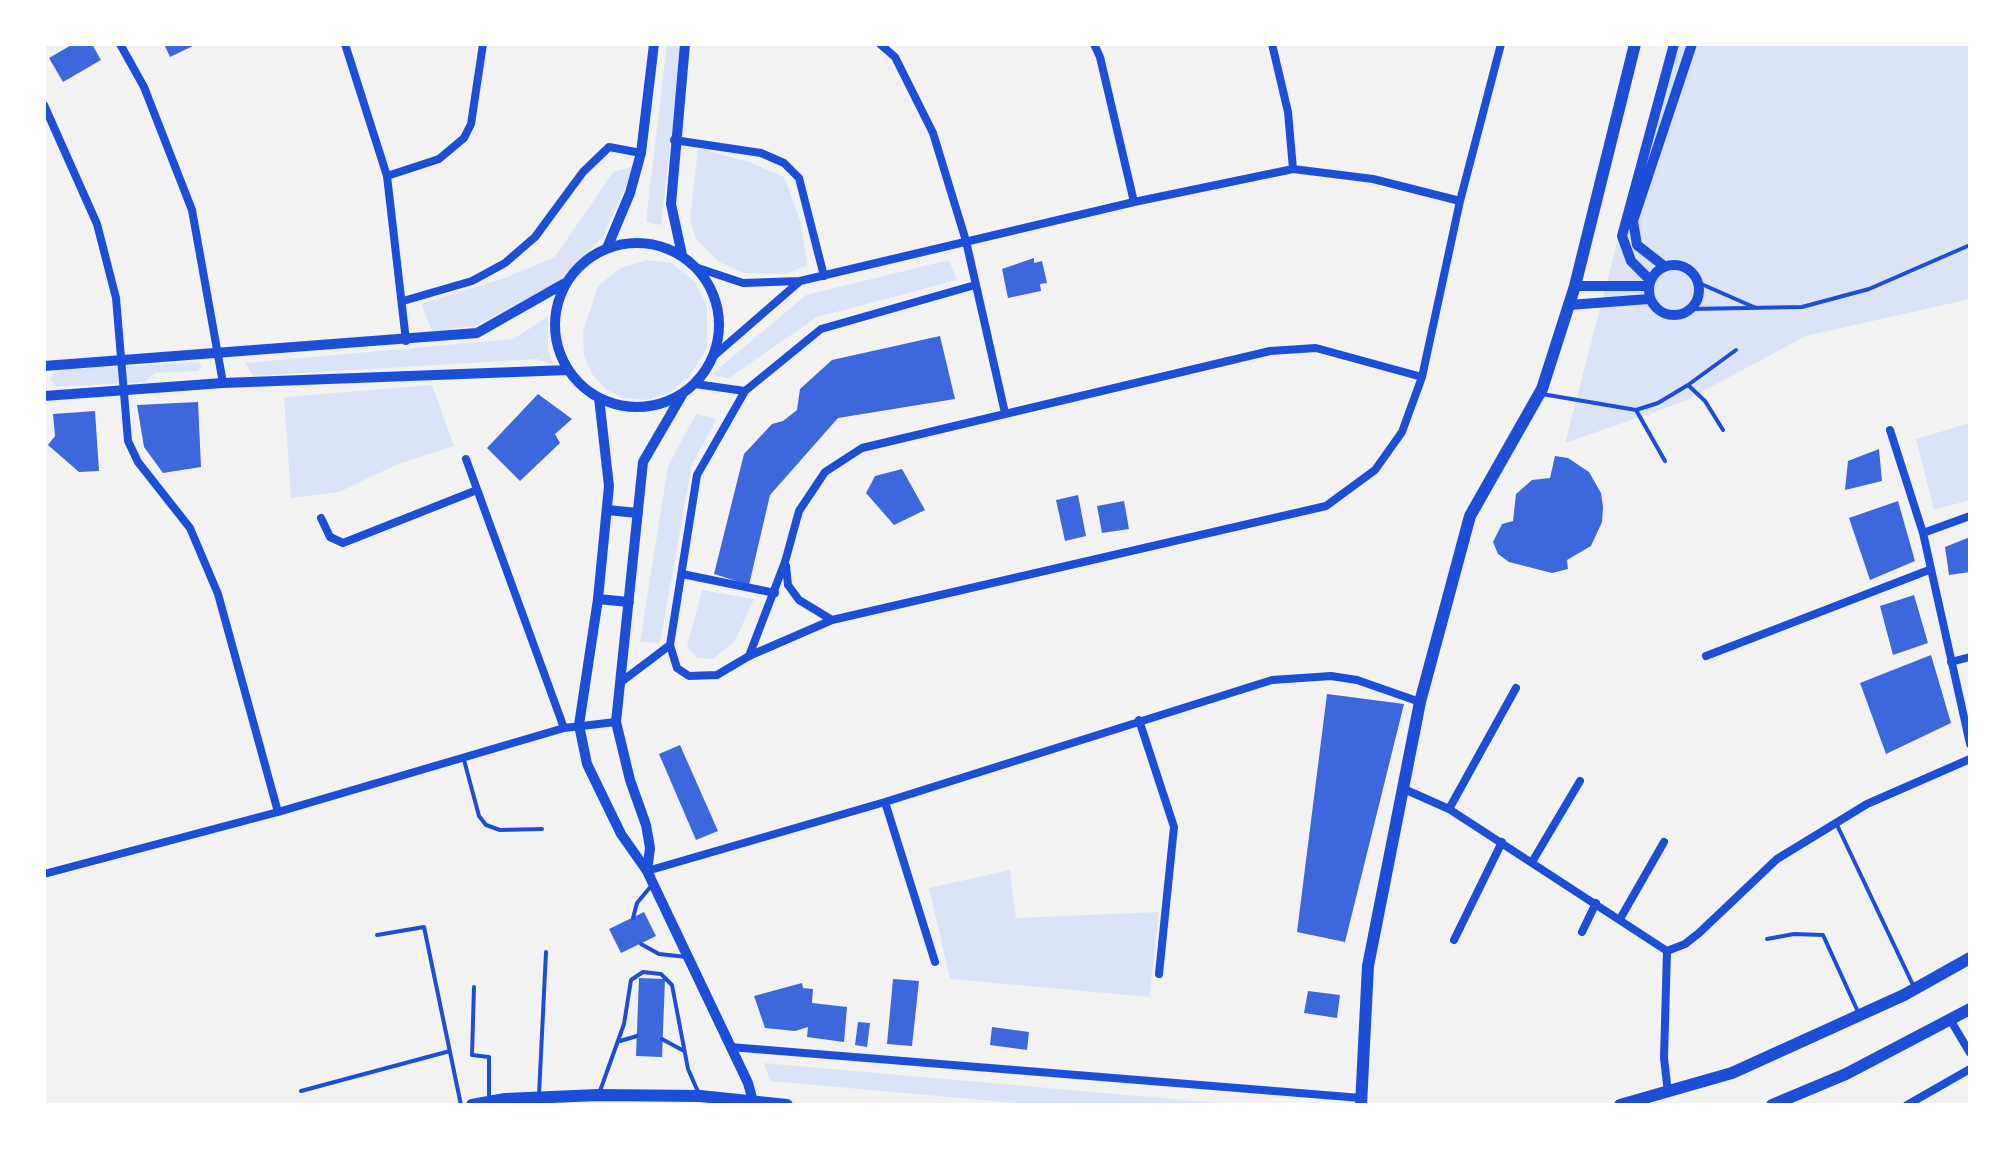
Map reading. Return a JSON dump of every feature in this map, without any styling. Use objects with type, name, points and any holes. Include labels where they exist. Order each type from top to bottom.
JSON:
[{"type":"main road","points":[[1361,1101],[1368,966],[1420,702],[1470,516],[1540,393],[1569,305],[1635,44]]},
{"type":"main road","points":[[1620,1105],[1732,1073],[1860,1016],[1970,958]]},
{"type":"main road","points":[[1772,1105],[1846,1074],[1970,1009]]},
{"type":"main road","points":[[472,1105],[489,1101],[598,1095],[700,1096],[754,1104],[787,1105]]},
{"type":"street","points":[[120,44],[144,87],[192,210],[223,383]]},
{"type":"street","points":[[345,44],[387,176],[406,341]]},
{"type":"street","points":[[387,176],[439,159],[464,138],[471,124],[483,44]]},
{"type":"street","points":[[607,248],[630,193],[641,153],[654,44]]},
{"type":"street","points":[[682,255],[671,204],[674,140],[685,44]]},
{"type":"street","points":[[880,44],[895,57],[933,133],[966,241],[1005,413]]},
{"type":"street","points":[[1094,44],[1100,57],[1134,202]]},
{"type":"street","points":[[1272,44],[1288,112],[1293,169]]},
{"type":"street","points":[[975,285],[821,329],[745,391],[701,463],[670,645],[677,668],[689,676],[705,678],[729,671],[749,656],[832,620],[1326,506],[1375,470],[1402,432],[1422,377],[1460,201],[1501,44]]},
{"type":"street","points":[[1674,44],[1622,236],[1631,261],[1649,283],[1649,299],[1662,313],[1682,314],[1697,302],[1699,283],[1685,267],[1664,266],[1637,245],[1633,221],[1692,44]]},
{"type":"street","points":[[44,105],[97,224],[116,298],[128,441],[138,462],[190,528],[218,594],[278,812]]},
{"type":"street","points":[[674,140],[761,153],[784,163],[799,178],[824,276]]},
{"type":"street","points":[[403,301],[472,281],[505,263],[535,237],[583,172],[609,147],[641,153]]},
{"type":"street","points":[[698,268],[743,283],[800,281],[1134,202],[1293,169],[1373,179],[1460,201]]},
{"type":"street","points":[[715,355],[720,325],[715,294],[698,268],[682,255],[645,244],[607,248],[583,262],[565,283],[555,309],[554,337],[568,370],[584,389],[599,398],[637,408],[661,405],[682,395],[695,384],[715,355],[800,281]]},
{"type":"street","points":[[1575,286],[1649,283],[1664,266]]},
{"type":"street","points":[[44,366],[406,341],[477,333],[565,283]]},
{"type":"street","points":[[1569,305],[1649,299]]},
{"type":"street","points":[[749,656],[775,593],[799,511],[825,472],[862,448],[1270,351],[1316,348],[1422,377]]},
{"type":"street","points":[[44,396],[223,383],[568,370]]},
{"type":"street","points":[[695,384],[745,391]]},
{"type":"street","points":[[647,871],[650,848],[646,825],[630,780],[616,722],[643,462],[682,395]]},
{"type":"street","points":[[599,398],[609,483],[598,599],[579,725],[587,764],[621,834],[653,883],[754,1104]]},
{"type":"street","points":[[1890,430],[1923,533],[1970,744]]},
{"type":"street","points":[[466,459],[564,728]]},
{"type":"street","points":[[321,518],[330,537],[343,543],[477,490]]},
{"type":"street","points":[[607,510],[638,513]]},
{"type":"street","points":[[1923,533],[1970,516]]},
{"type":"street","points":[[785,562],[788,585],[799,600],[832,620]]},
{"type":"street","points":[[1706,656],[1929,570]]},
{"type":"street","points":[[682,574],[775,593]]},
{"type":"street","points":[[598,599],[629,602]]},
{"type":"street","points":[[621,682],[670,645]]},
{"type":"street","points":[[1951,662],[1970,657]]},
{"type":"street","points":[[647,871],[885,802],[1272,680],[1310,677],[1357,680],[1420,702]]},
{"type":"street","points":[[1449,809],[1516,688]]},
{"type":"street","points":[[1139,720],[1174,827],[1159,974]]},
{"type":"street","points":[[44,874],[278,812],[564,728],[616,722]]},
{"type":"street","points":[[1667,951],[1685,944],[1699,933],[1777,859],[1867,804],[1970,759]]},
{"type":"street","points":[[1532,862],[1580,781]]},
{"type":"street","points":[[1404,789],[1449,809],[1667,951]]},
{"type":"street","points":[[885,802],[935,962]]},
{"type":"street","points":[[1454,940],[1502,842]]},
{"type":"street","points":[[1620,919],[1664,842]]},
{"type":"street","points":[[1582,932],[1596,903]]},
{"type":"street","points":[[1667,951],[1664,1058],[1668,1093]]},
{"type":"street","points":[[1951,1021],[1970,1053]]},
{"type":"street","points":[[730,1047],[1361,1101]]},
{"type":"street","points":[[1907,1105],[1970,1069]]},
{"type":"lane","points":[[1690,309],[1802,307],[1869,289],[1970,245]]},
{"type":"lane","points":[[1699,283],[1758,309]]},
{"type":"lane","points":[[1540,393],[1636,410],[1666,400],[1736,350]]},
{"type":"lane","points":[[1688,385],[1705,401],[1723,430]]},
{"type":"lane","points":[[1636,410],[1665,461]]},
{"type":"lane","points":[[464,757],[479,816],[486,825],[500,830],[542,829]]},
{"type":"lane","points":[[1836,823],[1915,989]]},
{"type":"lane","points":[[633,918],[637,903],[653,883]]},
{"type":"lane","points":[[377,935],[424,927],[461,1105]]},
{"type":"lane","points":[[1767,939],[1794,934],[1823,935],[1860,1016]]},
{"type":"lane","points":[[641,944],[659,954],[688,957]]},
{"type":"lane","points":[[539,1098],[546,952]]},
{"type":"lane","points":[[598,1095],[619,1042],[631,980],[637,973],[650,972],[661,974],[672,985],[684,1051],[700,1096]]},
{"type":"lane","points":[[474,987],[472,1055],[489,1057],[489,1101]]},
{"type":"lane","points":[[619,1042],[637,1036]]},
{"type":"lane","points":[[662,1039],[684,1051]]},
{"type":"lane","points":[[301,1091],[450,1051]]},
{"type":"shaded area","points":[[667,44],[682,44],[661,225],[646,222]]},
{"type":"shaded area","points":[[1669,44],[1970,44],[1970,299],[1806,336],[1683,402],[1565,443]]},
{"type":"shaded area","points":[[698,148],[749,162],[784,177],[801,223],[807,266],[784,274],[744,273],[719,262],[696,239],[690,221]]},
{"type":"shaded area","points":[[635,166],[602,238],[562,280],[475,326],[432,331],[421,304],[505,278],[555,257],[613,172]]},
{"type":"shaded area","points":[[647,260],[672,263],[695,282],[707,305],[707,348],[689,377],[669,393],[646,400],[623,398],[607,390],[592,374],[584,356],[583,331],[598,286],[620,268]]},
{"type":"shaded area","points":[[949,260],[957,280],[817,317],[729,378],[711,375],[806,295]]},
{"type":"shaded area","points":[[548,316],[548,350],[554,365],[537,359],[253,376],[245,363],[514,339]]},
{"type":"shaded area","points":[[198,362],[202,366],[198,371],[155,373],[145,382],[57,387],[50,379],[56,370]]},
{"type":"shaded area","points":[[432,385],[454,446],[398,464],[339,492],[291,498],[284,397]]},
{"type":"shaded area","points":[[696,414],[717,419],[692,464],[660,643],[640,642],[668,466]]},
{"type":"shaded area","points":[[1970,423],[1970,500],[1934,510],[1916,439]]},
{"type":"shaded area","points":[[702,590],[754,599],[735,641],[713,659],[697,658],[687,647]]},
{"type":"shaded area","points":[[1010,870],[1016,918],[1159,912],[1149,997],[950,979],[929,888]]},
{"type":"shaded area","points":[[764,1063],[1240,1105],[1038,1105],[770,1081]]},
{"type":"building","points":[[73,44],[92,44],[101,60],[63,82],[49,58]]},
{"type":"building","points":[[164,44],[197,44],[170,57]]},
{"type":"building","points":[[1034,258],[1034,263],[1042,261],[1047,283],[1040,284],[1041,291],[1008,298],[1002,269]]},
{"type":"building","points":[[940,336],[955,399],[838,418],[770,495],[749,585],[714,574],[744,454],[772,424],[783,421],[797,410],[800,389],[832,360]]},
{"type":"building","points":[[538,394],[572,419],[555,434],[560,443],[520,481],[487,448]]},
{"type":"building","points":[[198,402],[201,467],[163,473],[144,447],[137,405]]},
{"type":"building","points":[[95,411],[99,471],[79,472],[48,445],[55,436],[53,414]]},
{"type":"building","points":[[1879,449],[1882,481],[1845,490],[1848,461]]},
{"type":"building","points":[[1555,456],[1568,458],[1589,472],[1601,493],[1603,507],[1602,522],[1591,546],[1567,560],[1568,569],[1552,573],[1509,562],[1498,554],[1493,542],[1502,524],[1513,521],[1516,494],[1532,480],[1550,478]]},
{"type":"building","points":[[902,469],[925,510],[894,525],[866,493],[875,476]]},
{"type":"building","points":[[1078,495],[1086,536],[1065,541],[1056,500]]},
{"type":"building","points":[[1124,501],[1129,529],[1102,533],[1097,506]]},
{"type":"building","points":[[1898,501],[1915,561],[1870,580],[1849,518]]},
{"type":"building","points":[[1970,537],[1970,572],[1949,575],[1945,547]]},
{"type":"building","points":[[1914,595],[1928,643],[1893,655],[1880,606]]},
{"type":"building","points":[[1931,655],[1951,723],[1886,754],[1860,683]]},
{"type":"building","points":[[1327,694],[1404,704],[1345,942],[1297,932]]},
{"type":"building","points":[[680,745],[718,831],[696,840],[659,754]]},
{"type":"building","points":[[644,912],[656,936],[621,953],[609,929]]},
{"type":"building","points":[[639,978],[665,979],[662,1057],[636,1056]]},
{"type":"building","points":[[893,979],[919,981],[912,1046],[887,1044]]},
{"type":"building","points":[[802,983],[803,988],[813,989],[812,1003],[847,1007],[844,1042],[807,1037],[808,1027],[795,1031],[765,1028],[754,996]]},
{"type":"building","points":[[1308,991],[1340,995],[1337,1018],[1304,1013]]},
{"type":"building","points":[[858,1022],[870,1023],[867,1047],[855,1045]]},
{"type":"building","points":[[992,1027],[1029,1032],[1027,1050],[990,1045]]}]
